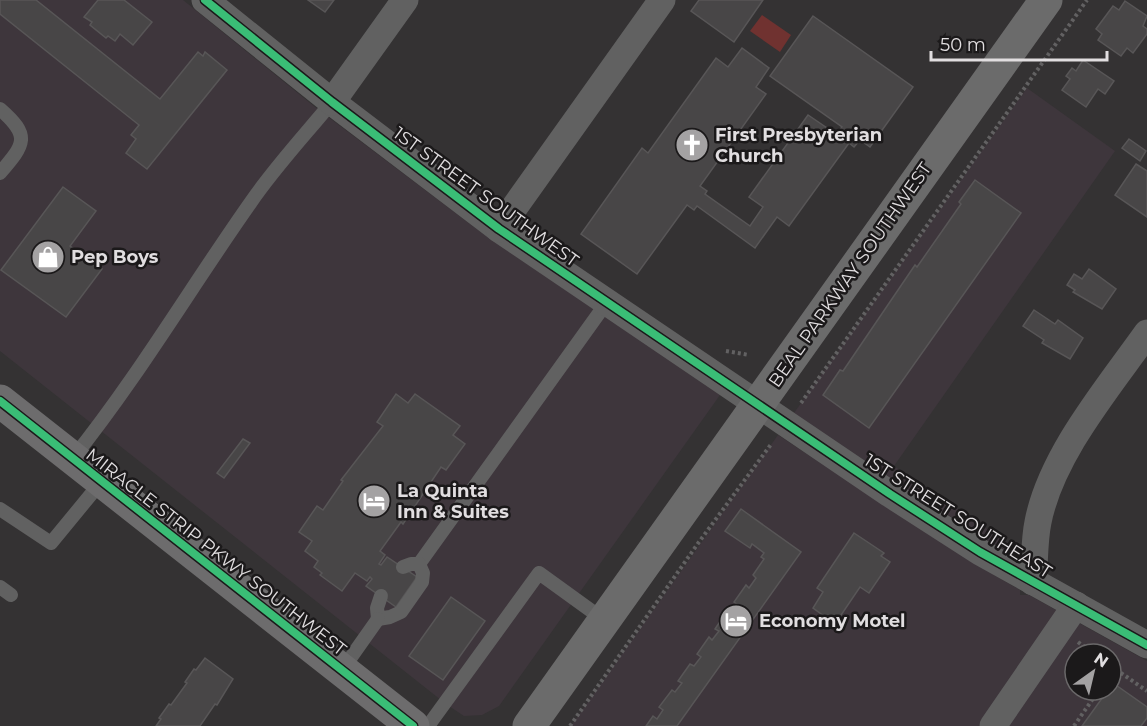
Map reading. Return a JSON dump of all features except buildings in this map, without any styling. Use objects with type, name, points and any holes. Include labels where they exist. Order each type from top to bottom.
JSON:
[{"type":"highway","name":"MIRACLE STRIP PKWY SOUTHWEST","points":[[0,401],[413,726]]},
{"type":"main road","name":"BEAL PARKWAY SOUTHWEST","points":[[528,726],[1046,0]]},
{"type":"street","name":"1ST STREET SOUTHWEST","points":[[205,0],[332,102],[499,229],[758,405]]},
{"type":"street","points":[[332,102],[405,0]]},
{"type":"street","points":[[499,229],[662,0]]},
{"type":"street","points":[[1033,582],[1038,522],[1049,486],[1081,426],[1147,333]]},
{"type":"street","name":"1ST STREET SOUTHEAST","points":[[758,405],[980,552],[1147,645]]},
{"type":"street","points":[[993,726],[1076,605]]},
{"type":"lane","points":[[73,458],[98,427],[252,199],[332,102]]},
{"type":"lane","points":[[0,109],[17,124],[22,137],[17,153],[0,173]]},
{"type":"lane","points":[[419,564],[607,302]]},
{"type":"lane","points":[[0,509],[51,543],[102,481]]},
{"type":"lane","points":[[403,567],[419,564]]},
{"type":"lane","points":[[378,619],[401,612],[422,582],[423,573],[419,564]]},
{"type":"lane","points":[[428,726],[539,573],[604,620]]},
{"type":"lane","points":[[342,670],[378,619],[377,608],[381,596]]},
{"type":"path","points":[[570,726],[1087,0]]},
{"type":"path","points":[[1123,674],[1147,691]]},
{"type":"path","points":[[1074,726],[1091,702]]},
{"type":"shaded area","points":[[0,0],[183,0],[315,107],[482,233],[720,395],[499,706],[482,715],[464,716],[446,704],[0,351]]},
{"type":"shaded area","points":[[762,15],[791,35],[780,52],[750,31]]},
{"type":"shaded area","points":[[1027,88],[1115,151],[894,466],[1023,553],[1023,560],[987,540],[898,483],[794,413]]},
{"type":"shaded area","points":[[778,435],[973,563],[1020,590],[1020,595],[1029,595],[1058,611],[979,726],[571,726]]},
{"type":"shaded area","points":[[1079,623],[1113,642],[1066,642]]},
{"type":"shaded area","points":[[1063,646],[1063,702],[1123,702],[1123,648],[1147,661],[1147,726],[1008,726]]},
{"type":"cycle path","points":[[205,0],[332,102],[499,229],[890,494],[980,552],[1147,645]]},
{"type":"cycle path","points":[[0,401],[413,726]]},
{"type":"place","name":"First Presbyterian Church","points":[[692,145]]},
{"type":"place","name":"Pep Boys","points":[[48,257]]},
{"type":"place","name":"La Quinta Inn & Suites","points":[[374,501]]},
{"type":"place","name":"Economy Motel","points":[[736,621]]}]
